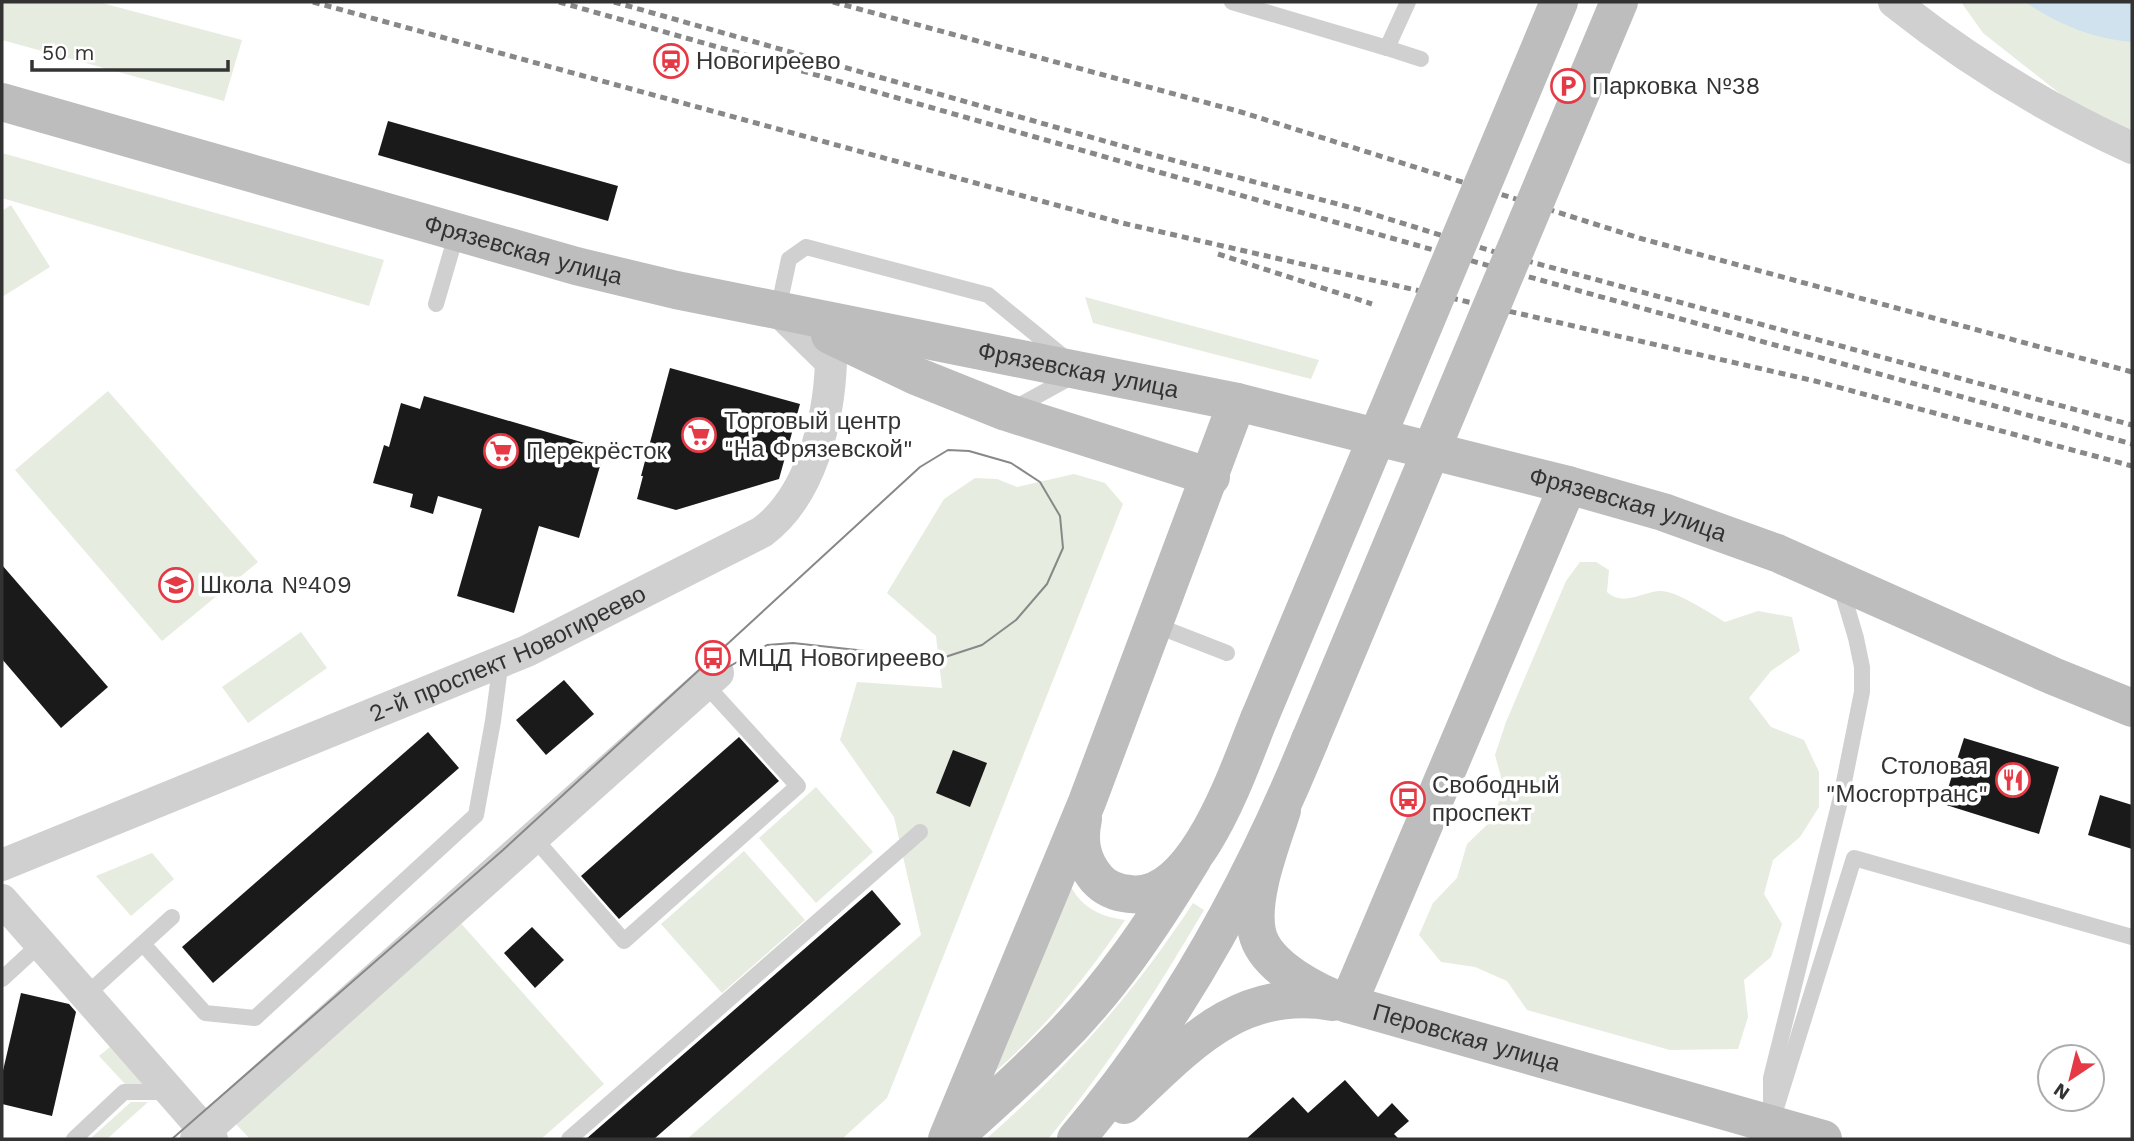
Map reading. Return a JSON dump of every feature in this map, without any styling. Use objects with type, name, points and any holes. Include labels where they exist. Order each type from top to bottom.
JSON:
[{"type":"main road","points":[[950,1139],[1056,1043],[1093,1001],[1133,952],[1192,860],[1232,785],[1559,2]]},
{"type":"main road","points":[[1076,1139],[1135,1061],[1181,991],[1241,891],[1282,810],[1619,2]]},
{"type":"main road","name":"Фрязевская улица","points":[[2,102],[639,281],[1237,402],[1568,485],[1720,531],[1838,578],[2053,676],[2132,708]]},
{"type":"main road","points":[[778,310],[916,376],[1006,412],[1210,477]]},
{"type":"main road","points":[[950,1139],[1087,802],[1237,402]]},
{"type":"main road","points":[[1088,1139],[1189,1044],[1218,1023],[1241,1011],[1292,998],[1349,1004],[1568,485]]},
{"type":"main road","points":[[1087,802],[1081,828],[1081,847],[1086,867],[1100,883],[1117,892],[1136,895],[1157,891],[1174,880],[1192,860]]},
{"type":"main road","name":"Перовская улица","points":[[1282,810],[1263,873],[1256,915],[1258,935],[1266,952],[1286,971],[1326,996],[1823,1139]]},
{"type":"street","points":[[1894,2],[1993,74],[2084,126],[2132,148]]},
{"type":"street","name":"2-й проспект Новогиреево","points":[[2,865],[527,651],[762,532],[784,513],[798,493],[809,468],[830,394],[831,362],[778,310]]},
{"type":"street","points":[[2,900],[170,1092],[204,1137],[712,678]]},
{"type":"lane","points":[[1232,2],[1421,59]]},
{"type":"lane","points":[[1387,48],[1408,2]]},
{"type":"lane","points":[[436,304],[457,232]]},
{"type":"lane","points":[[778,310],[789,259],[806,247],[988,295],[1081,372],[1006,412]]},
{"type":"lane","points":[[1771,1125],[1771,1078],[1841,797],[1863,692],[1858,647],[1838,578]]},
{"type":"lane","points":[[1155,625],[1227,653]]},
{"type":"lane","points":[[143,944],[205,1013],[254,1018],[476,815],[501,660]]},
{"type":"lane","points":[[535,839],[624,941],[798,786],[712,678]]},
{"type":"lane","points":[[569,1139],[920,832]]},
{"type":"lane","points":[[1771,1125],[1854,859],[2132,937]]},
{"type":"lane","points":[[85,996],[172,917]]},
{"type":"lane","points":[[2,979],[40,944]]},
{"type":"lane","points":[[74,1139],[124,1092],[170,1092]]},
{"type":"shaded area","points":[[2,2],[98,2],[242,40],[224,101],[2,40]]},
{"type":"shaded area","points":[[1961,2],[2132,2],[2132,132],[2077,107],[1983,33]]},
{"type":"shaded area","points":[[2,153],[384,260],[369,306],[2,198]]},
{"type":"shaded area","points":[[11,205],[50,267],[2,297],[2,211]]},
{"type":"shaded area","points":[[1085,297],[1319,360],[1311,379],[1093,323]]},
{"type":"shaded area","points":[[108,391],[258,562],[162,641],[15,470]]},
{"type":"shaded area","points":[[1074,474],[1105,483],[1123,504],[887,1098],[842,1139],[687,1139],[921,935],[894,817],[840,740],[857,682],[942,688],[936,636],[887,593],[944,499],[975,478],[997,479],[1017,487]]},
{"type":"shaded area","points":[[1580,562],[1596,562],[1609,570],[1607,592],[1620,598],[1667,592],[1684,598],[1725,622],[1758,611],[1792,617],[1800,651],[1771,671],[1749,698],[1771,727],[1804,740],[1819,772],[1819,807],[1800,837],[1773,860],[1764,894],[1782,924],[1771,957],[1744,980],[1748,1017],[1738,1049],[1670,1050],[1527,1010],[1507,981],[1475,967],[1441,962],[1419,935],[1433,903],[1457,878],[1467,844],[1492,820],[1504,788],[1495,755],[1506,722],[1566,581]]},
{"type":"shaded area","points":[[301,632],[327,668],[248,723],[222,687]]},
{"type":"shaded area","points":[[816,787],[873,852],[816,903],[759,838]]},
{"type":"shaded area","points":[[744,851],[805,920],[722,993],[661,924]]},
{"type":"shaded area","points":[[152,853],[174,879],[131,916],[96,876]]},
{"type":"shaded area","points":[[1068,881],[1078,898],[1091,909],[1125,920],[1065,1000],[1032,1037],[996,1071],[991,1067]]},
{"type":"shaded area","points":[[1193,903],[1204,910],[1168,970],[1111,1056],[1048,1139],[986,1139],[1045,1084],[1098,1028],[1147,969]]},
{"type":"shaded area","points":[[458,920],[604,1084],[541,1139],[250,1139],[232,1120]]},
{"type":"shaded area","points":[[110,1047],[143,1084],[126,1085],[99,1056]]},
{"type":"shaded area","points":[[131,1102],[148,1102],[107,1139],[90,1139]]},
{"type":"water","points":[[2025,2],[2132,2],[2132,42],[2076,29]]},
{"type":"building","points":[[388,121],[618,186],[608,221],[378,155]]},
{"type":"building","name":"Торговый центр \"На Фрязевской\"","points":[[670,368],[800,404],[779,479],[676,510],[637,499]]},
{"type":"building","points":[[424,396],[605,449],[579,538],[539,526],[514,613],[457,596],[482,509],[438,496],[433,514],[410,507],[413,494],[373,483],[384,445],[389,447],[401,403],[420,409]]},
{"type":"building","points":[[2,565],[108,687],[61,728],[2,659]]},
{"type":"building","points":[[564,680],[594,714],[546,755],[516,720]]},
{"type":"building","points":[[428,732],[459,768],[213,983],[182,947]]},
{"type":"building","points":[[739,737],[779,781],[619,919],[581,876]]},
{"type":"building","points":[[1964,738],[2059,767],[2039,834],[1943,804]]},
{"type":"building","points":[[953,750],[987,763],[970,807],[936,793]]},
{"type":"building","points":[[2100,795],[2132,805],[2132,849],[2088,835]]},
{"type":"building","points":[[872,890],[901,924],[654,1139],[586,1139]]},
{"type":"building","points":[[532,927],[564,960],[535,988],[504,953]]},
{"type":"building","points":[[21,993],[69,1004],[76,1012],[52,1116],[2,1104],[2,1075]]},
{"type":"building","points":[[1345,1080],[1378,1117],[1392,1103],[1409,1121],[1394,1134],[1399,1139],[1246,1139],[1293,1097],[1308,1113]]},
{"type":"tram line","points":[[172,1139],[503,850],[920,467],[948,450],[969,451],[1011,463],[1040,482],[1060,516],[1063,548],[1047,584],[1016,620],[982,645],[939,659],[793,643],[767,645],[718,673]]},
{"type":"railway","points":[[313,2],[1122,223],[1815,381],[2132,466]]},
{"type":"railway","points":[[559,2],[1497,268],[2132,444]]},
{"type":"railway","points":[[614,2],[1161,157],[1360,210],[1498,253],[2132,425]]},
{"type":"railway","points":[[833,2],[1241,112],[1639,238],[2132,372]]},
{"type":"railway","points":[[1218,254],[1372,304]]},
{"type":"place","name":"Новогиреево","points":[[671,61]]},
{"type":"place","name":"Парковка №38","points":[[1568,86]]},
{"type":"place","name":"Торговый центр \"На Фрязевской\"","points":[[699,435]]},
{"type":"place","name":"Перекрёсток","points":[[501,451]]},
{"type":"place","name":"Школа №409","points":[[176,585]]},
{"type":"place","name":"МЦД Новогиреево","points":[[713,658]]},
{"type":"place","name":"Столовая \"Мосгортранс\"","points":[[2013,780]]},
{"type":"place","name":"Свободный проспект","points":[[1408,799]]}]
